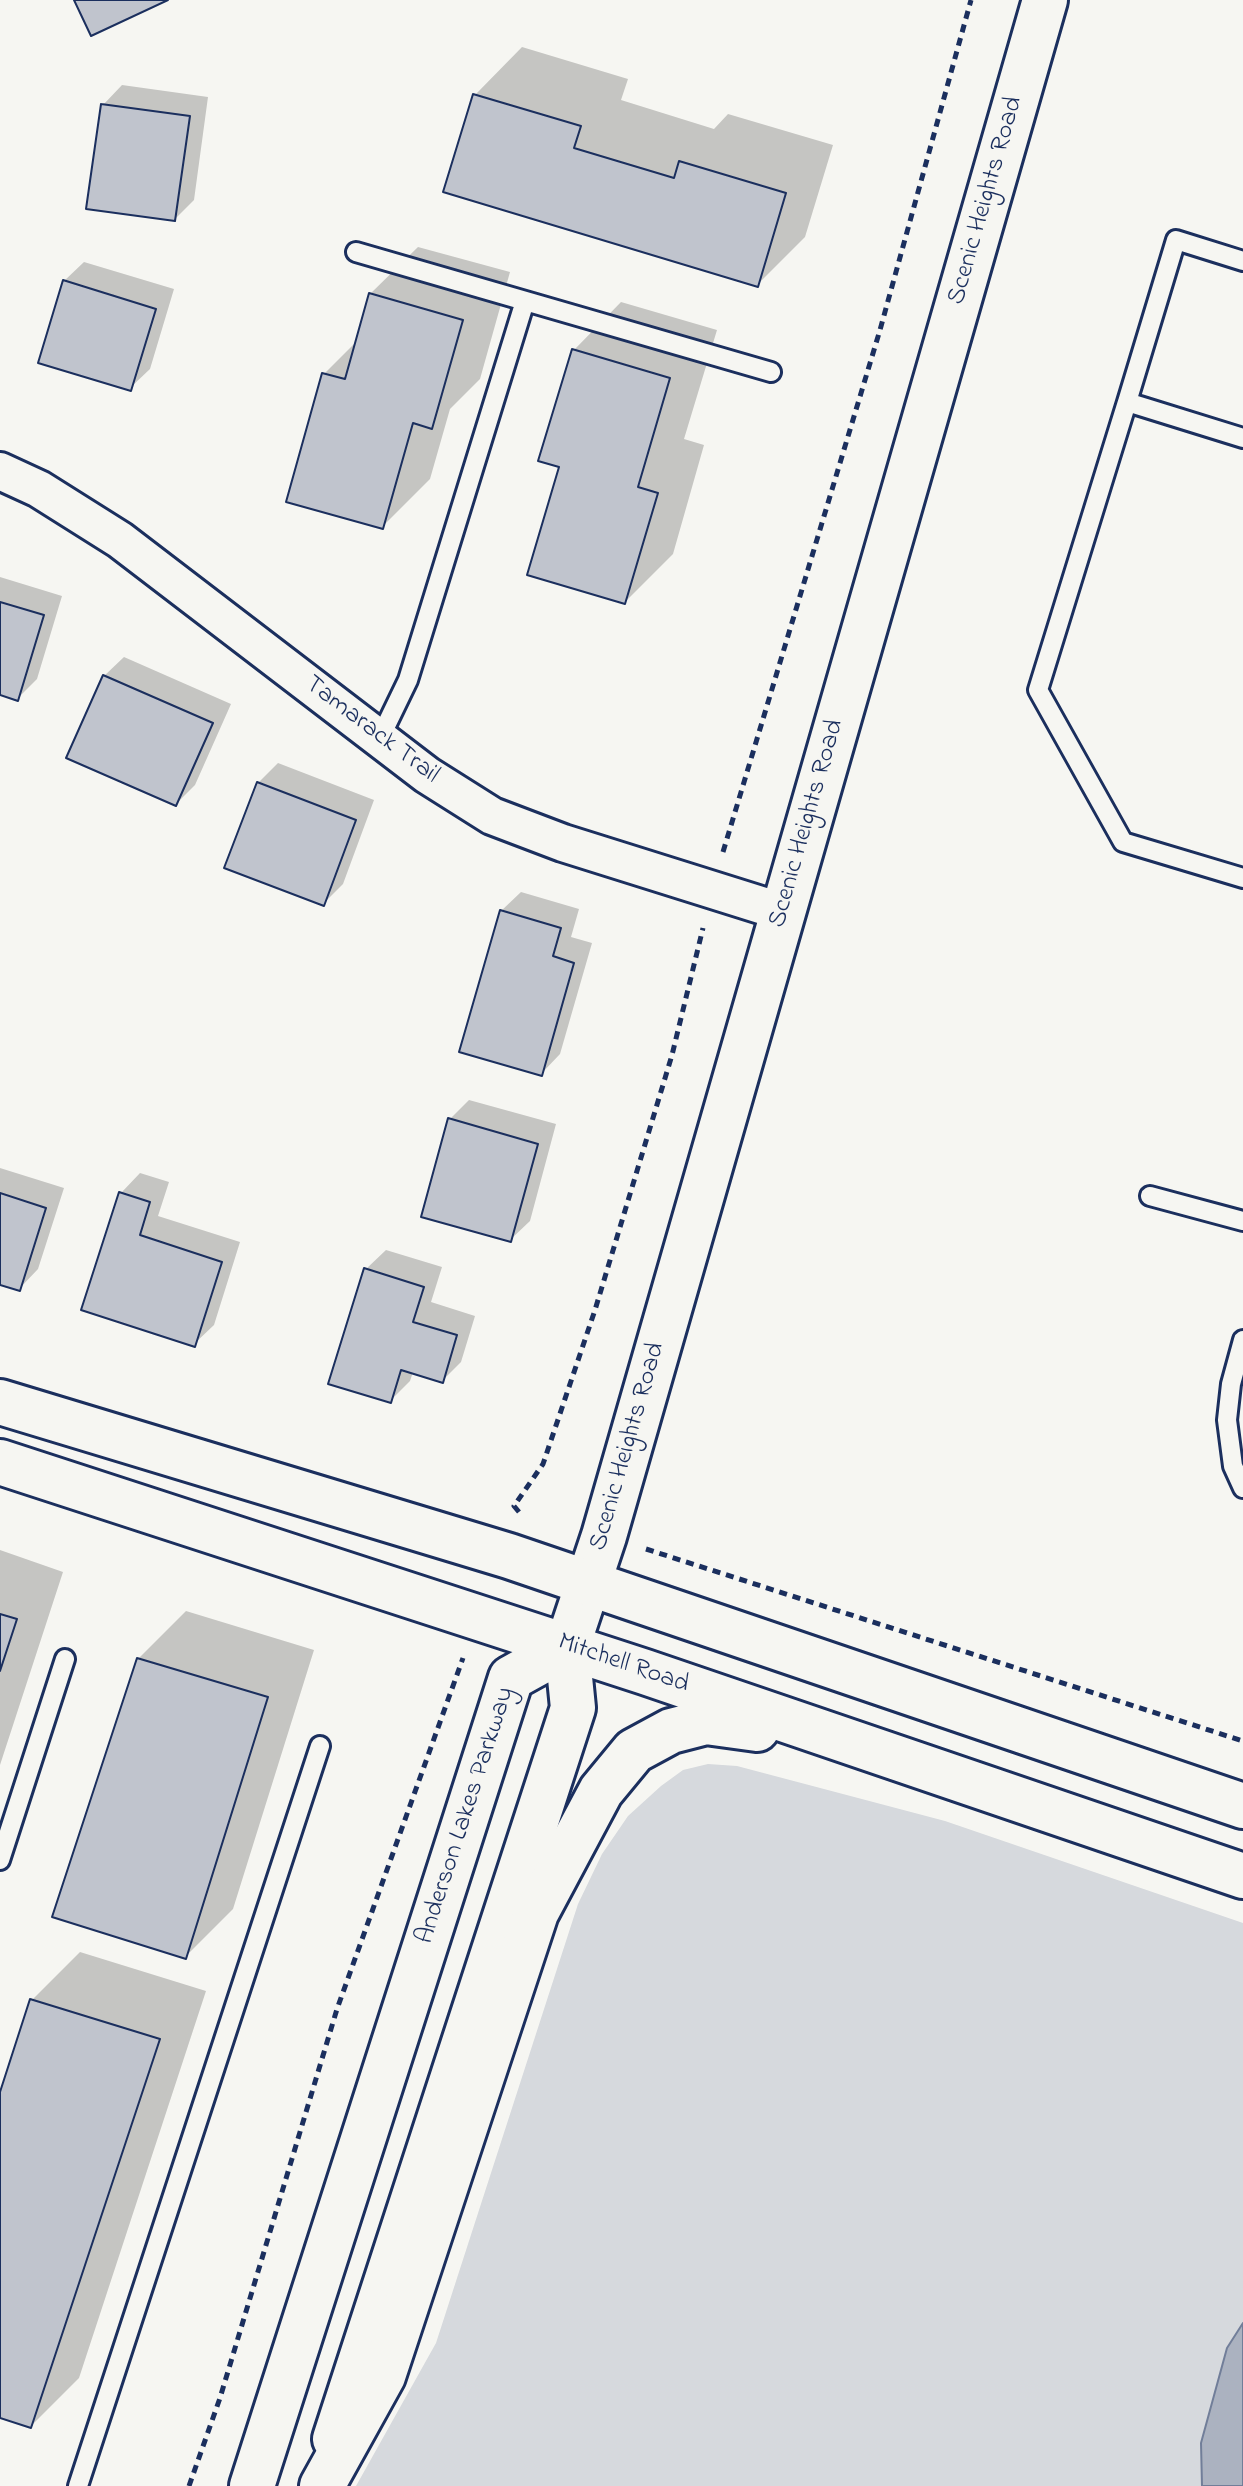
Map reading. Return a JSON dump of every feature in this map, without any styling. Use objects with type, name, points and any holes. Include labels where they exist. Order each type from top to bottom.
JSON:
[{"type":"main road","name":"Scenic Heights Road","points":[[567,1647],[604,1536],[1045,0]]},
{"type":"main road","points":[[0,1402],[509,1556],[1243,1806]]},
{"type":"main road","name":"Mitchell Road","points":[[0,1462],[479,1617],[1243,1876]]},
{"type":"main road","points":[[321,2486],[573,1708],[567,1647]]},
{"type":"main road","name":"Anderson Lakes Parkway","points":[[252,2486],[511,1678],[567,1647]]},
{"type":"main road","points":[[321,2486],[383,2376],[536,1913],[601,1791],[634,1751],[671,1731],[706,1722],[752,1728],[933,1771]]},
{"type":"street","name":"Tamarack Trail","points":[[0,471],[39,489],[120,540],[427,775],[492,816],[563,843],[783,912]]},
{"type":"lane","points":[[1243,261],[1176,240],[1038,690],[1123,842],[1243,878]]},
{"type":"lane","points":[[356,252],[771,372]]},
{"type":"lane","points":[[380,738],[408,680],[525,301]]},
{"type":"lane","points":[[1127,402],[1243,438]]},
{"type":"lane","points":[[1150,1196],[1243,1221]]},
{"type":"lane","points":[[1243,1340],[1231,1384],[1227,1420],[1233,1466],[1243,1488]]},
{"type":"lane","points":[[0,1860],[65,1659]]},
{"type":"lane","points":[[78,2486],[320,1746]]},
{"type":"path","points":[[509,1556],[525,1519],[514,1506],[543,1464],[600,1295],[672,1055],[712,890],[743,780],[880,330],[971,0]]},
{"type":"path","points":[[604,1536],[1243,1741]]},
{"type":"path","points":[[189,2486],[220,2398],[337,2009],[479,1617]]},
{"type":"path","points":[[461,1665],[511,1678]]},
{"type":"shaded area","points":[[708,1764],[737,1766],[945,1821],[1243,1923],[1243,2486],[356,2486],[436,2343],[578,1904],[602,1854],[628,1816],[661,1786],[683,1770]]},
{"type":"shaded area","points":[[1243,2323],[1243,2486],[1202,2486],[1201,2443],[1227,2348]]},
{"type":"building","points":[[74,0],[168,0],[91,36]]},
{"type":"building","points":[[473,94],[581,126],[574,148],[674,178],[679,161],[786,193],[758,287],[443,192]]},
{"type":"building","points":[[101,104],[190,116],[175,221],[86,209]]},
{"type":"building","points":[[63,280],[156,309],[131,391],[38,363]]},
{"type":"building","points":[[369,293],[463,320],[432,429],[413,423],[383,529],[286,502],[322,373],[345,379]]},
{"type":"building","points":[[572,349],[670,378],[638,487],[658,493],[625,604],[527,575],[559,467],[538,461]]},
{"type":"building","points":[[0,602],[44,615],[18,701],[0,695]]},
{"type":"building","points":[[103,675],[213,723],[176,806],[66,758]]},
{"type":"building","points":[[257,782],[356,820],[324,906],[224,868]]},
{"type":"building","points":[[500,910],[561,928],[553,956],[574,963],[542,1076],[459,1052]]},
{"type":"building","points":[[448,1118],[538,1144],[511,1242],[421,1217]]},
{"type":"building","points":[[119,1192],[150,1202],[140,1235],[222,1262],[195,1347],[81,1310]]},
{"type":"building","points":[[0,1193],[46,1208],[20,1291],[0,1285]]},
{"type":"building","points":[[364,1268],[424,1287],[413,1322],[457,1335],[443,1383],[401,1370],[391,1403],[328,1384]]},
{"type":"building","points":[[0,1614],[17,1619],[0,1671]]},
{"type":"building","points":[[137,1658],[268,1697],[186,1959],[52,1917]]},
{"type":"building","points":[[30,1999],[160,2039],[31,2428],[0,2418],[0,2092]]}]
